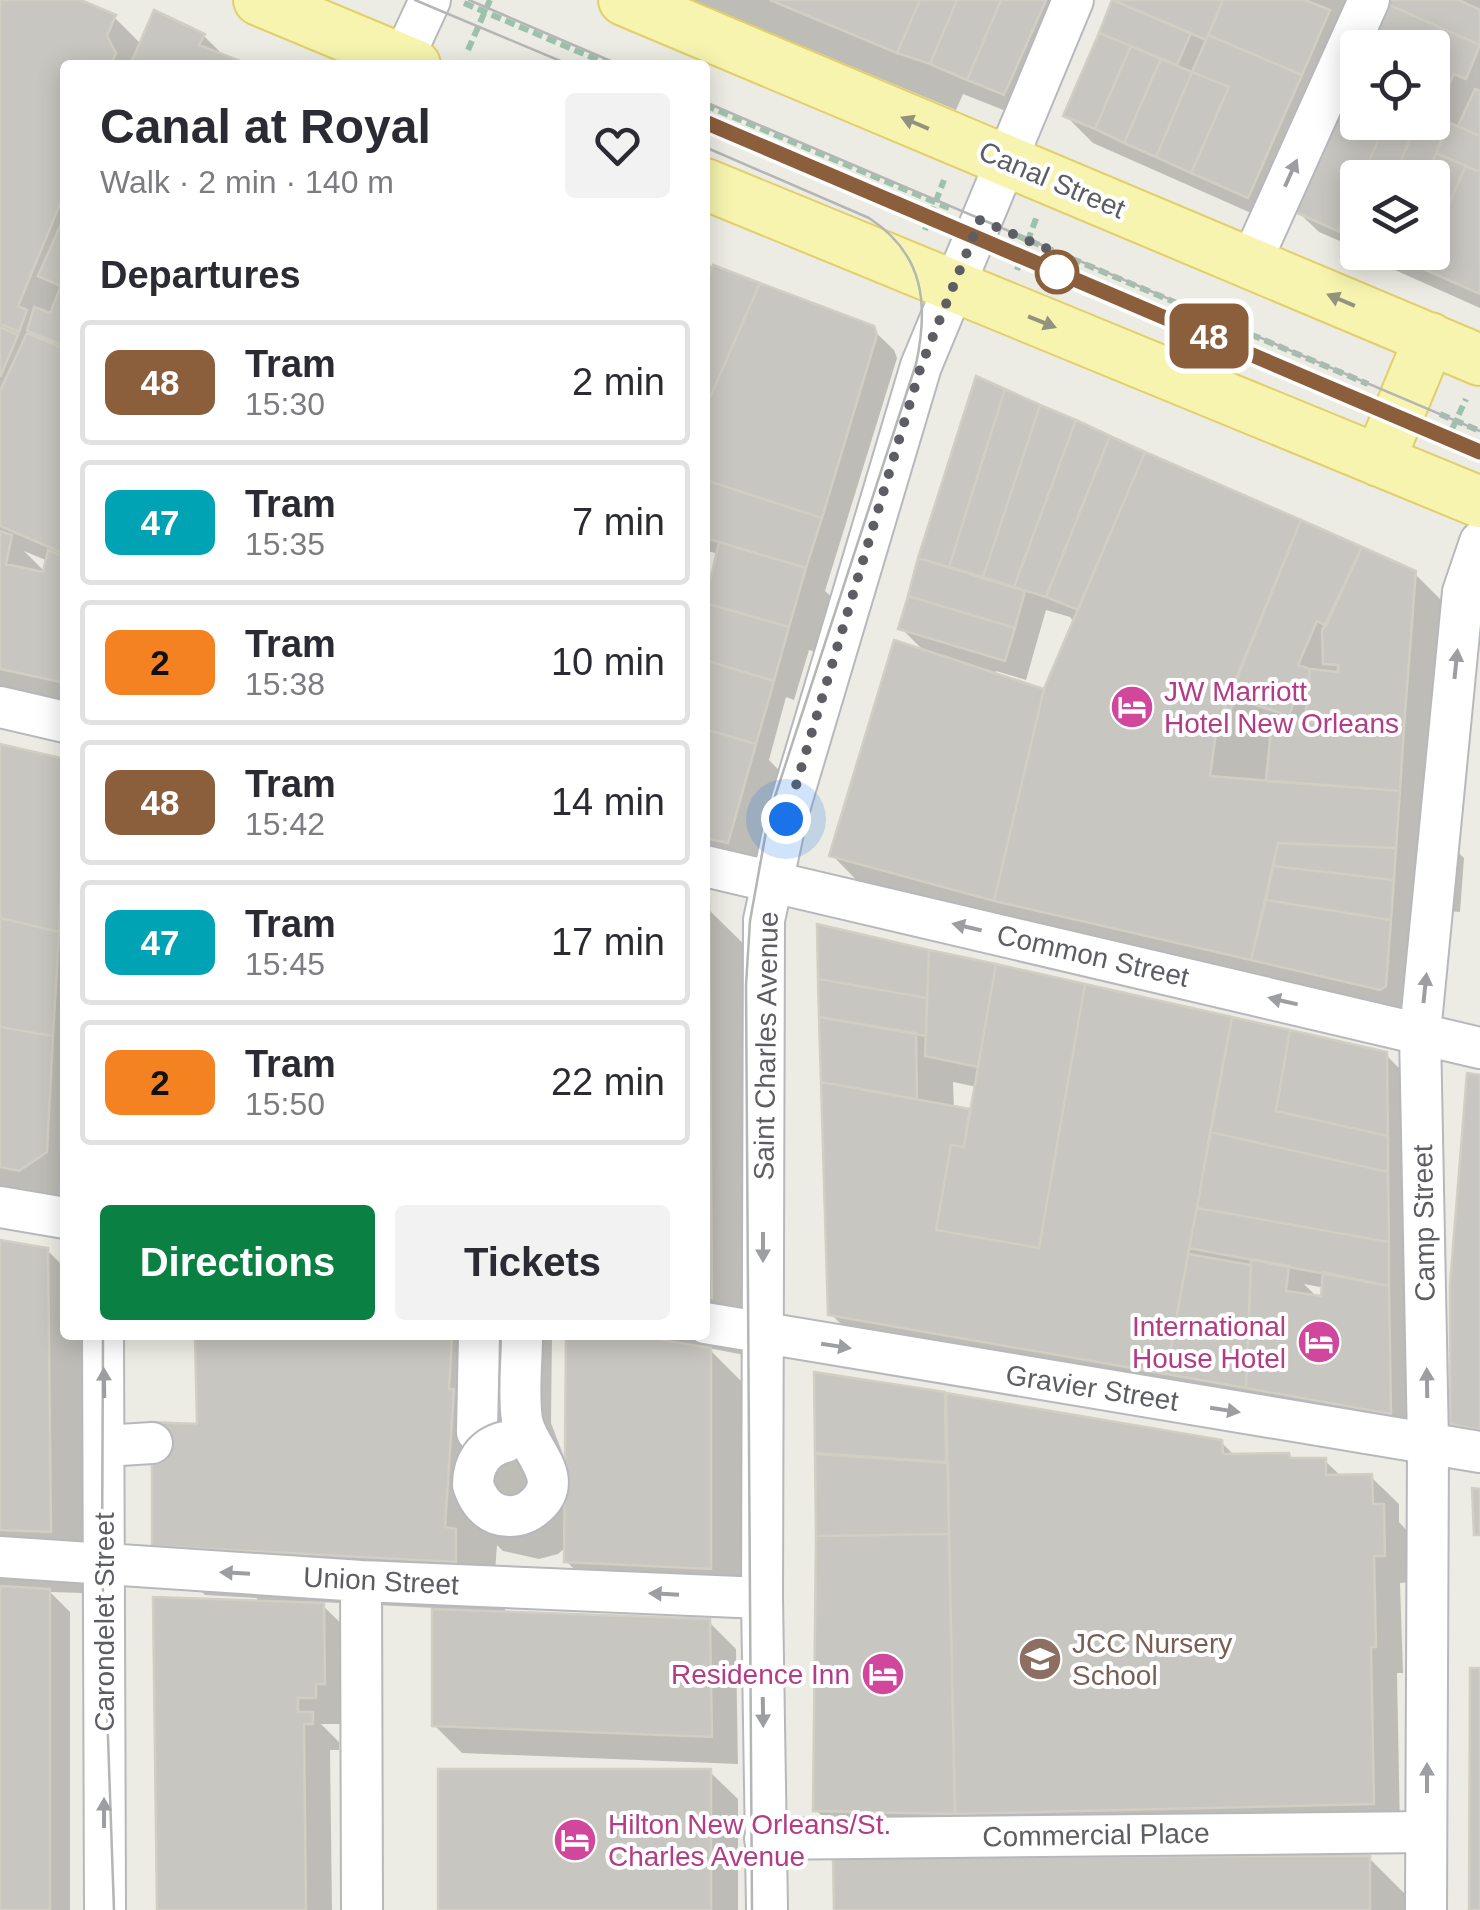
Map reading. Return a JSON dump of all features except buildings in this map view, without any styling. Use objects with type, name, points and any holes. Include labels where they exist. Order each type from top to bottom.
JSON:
[{"type":"main road","points":[[259,0],[399,60]]},
{"type":"main road","name":"Canal Street","points":[[624,0],[1430,338],[1475,377]]},
{"type":"main road","points":[[710,186],[1480,502]]},
{"type":"main road","points":[[1379,461],[1430,338]]},
{"type":"street","points":[[407,60],[430,0]]},
{"type":"street","name":"Saint Charles Avenue","points":[[767,1910],[762,1598],[764,920],[792,800],[921,366],[1073,0]]},
{"type":"street","points":[[1251,262],[1370,0]]},
{"type":"street","name":"Camp Street","points":[[1426,1910],[1428,1443],[1420,1033],[1463,592],[1480,542]]},
{"type":"street","points":[[0,707],[60,721]]},
{"type":"street","name":"Common Street","points":[[710,867],[1480,1048]]},
{"type":"street","points":[[0,1207],[60,1217]]},
{"type":"street","name":"Gravier Street","points":[[710,1325],[1480,1452]]},
{"type":"street","name":"Carondelet Street","points":[[103,1340],[105,1910]]},
{"type":"street","points":[[480,1340],[496,1435]]},
{"type":"street","points":[[519,1340],[514,1414],[481,1456],[473,1475],[473,1485],[487,1508],[497,1514],[528,1512],[544,1498],[548,1477],[524,1427],[519,1340]]},
{"type":"street","points":[[104,1446],[152,1442]]},
{"type":"street","name":"Union Street","points":[[0,1558],[102,1565],[287,1565],[354,1573],[762,1598]]},
{"type":"street","points":[[354,1573],[362,1910]]},
{"type":"street","name":"Commercial Place","points":[[766,1838],[1426,1832]]},
{"type":"path","points":[[456,0],[598,60]]},
{"type":"path","points":[[468,50],[490,0]]},
{"type":"path","points":[[710,107],[1480,431]]},
{"type":"path","points":[[921,240],[947,172]]},
{"type":"path","points":[[1016,272],[1037,215]]},
{"type":"path","points":[[1442,451],[1475,377]]},
{"type":"tram line","points":[[415,0],[558,60]]},
{"type":"tram line","points":[[469,0],[608,60]]},
{"type":"tram line","points":[[710,104],[1480,431]]},
{"type":"tram line","points":[[710,124],[1480,452]]},
{"type":"tram line","name":"48","points":[[710,124],[1480,452]]},
{"type":"tram line","points":[[710,149],[869,218],[887,232],[911,264],[918,282],[922,321],[916,364],[769,815],[750,921],[746,985],[752,1910]]},
{"type":"tram line","points":[[103,1340],[102,1565],[114,1910]]},
{"type":"place","name":"JW Marriott Hotel New Orleans","points":[[1132,707]]},
{"type":"place","name":"International House Hotel","points":[[1319,1342]]},
{"type":"place","name":"JCC Nursery School","points":[[1040,1659]]},
{"type":"place","name":"Residence Inn","points":[[883,1674]]},
{"type":"place","name":"Hilton New Orleans/St. Charles Avenue","points":[[575,1840]]},
{"type":"route","points":[[786,819],[921,366],[980,220],[1062,255],[1057,272]]}]
